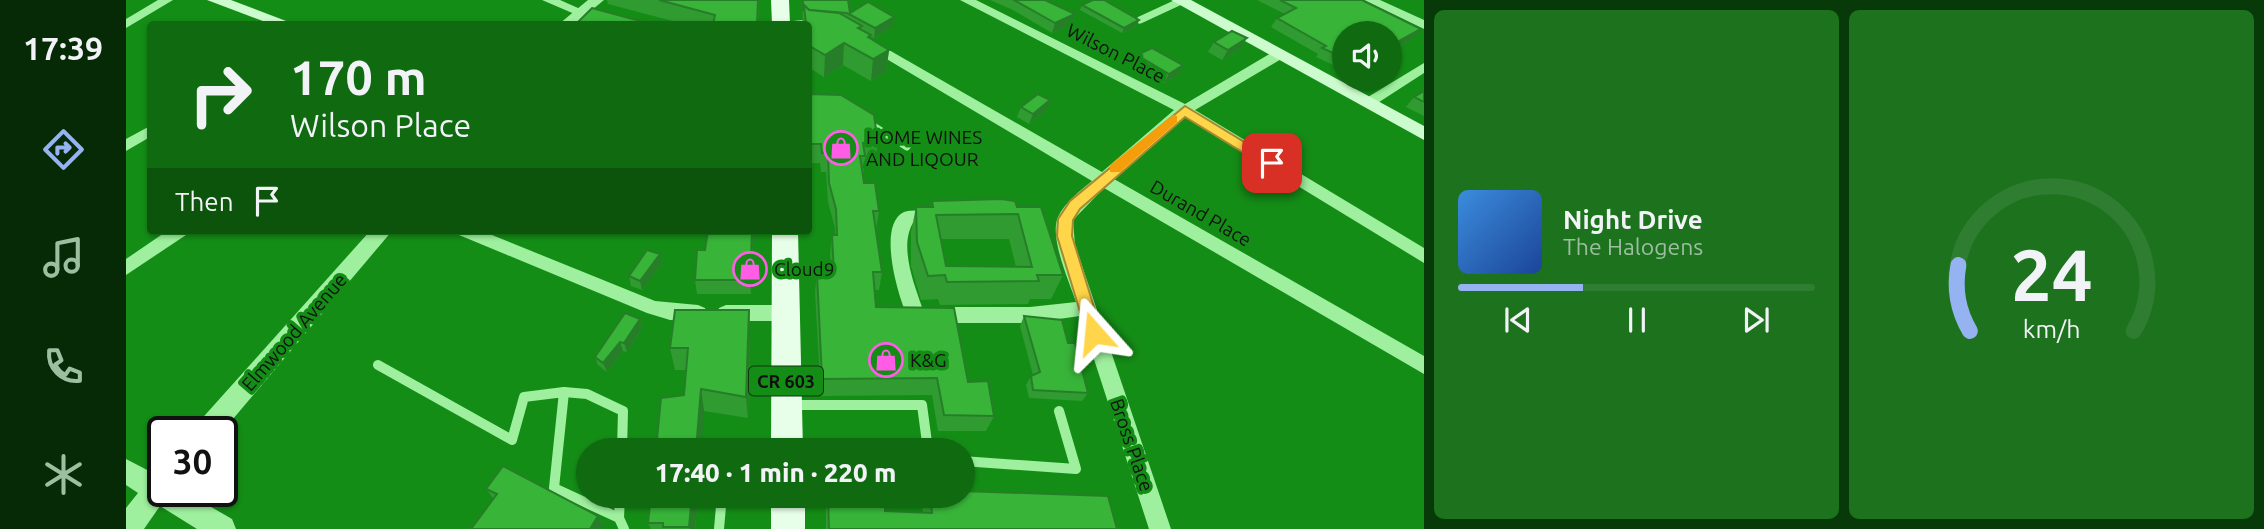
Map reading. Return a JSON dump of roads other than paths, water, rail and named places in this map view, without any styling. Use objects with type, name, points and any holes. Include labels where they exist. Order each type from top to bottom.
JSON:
[{"type":"main road","points":[[217,0],[277,21]]},
{"type":"main road","points":[[780,0],[781,21]]},
{"type":"main road","points":[[1180,1],[1424,134]]},
{"type":"main road","name":"CR 603","points":[[785,235],[787,438]]},
{"type":"main road","points":[[788,508],[788,529]]},
{"type":"street","points":[[126,24],[167,0]]},
{"type":"street","points":[[548,0],[591,8]]},
{"type":"street","name":"Wilson Place","points":[[966,0],[1185,110],[1424,256]]},
{"type":"street","points":[[1370,0],[1424,25]]},
{"type":"street","points":[[571,21],[591,8]]},
{"type":"street","name":"Durand Place","points":[[853,35],[1424,366]]},
{"type":"street","name":"Bross Place","points":[[1160,529],[1058,226],[1102,180],[1185,110],[1278,55]]},
{"type":"street","points":[[1367,103],[1424,67]]},
{"type":"street","points":[[126,146],[147,133]]},
{"type":"street","points":[[960,215],[904,218],[899,248],[916,315],[1030,315],[1085,308]]},
{"type":"street","points":[[126,268],[174,235]]},
{"type":"street","name":"Elmwood Avenue","points":[[220,416],[378,235]]},
{"type":"street","points":[[475,235],[670,312],[785,313]]},
{"type":"street","points":[[126,471],[147,480]]},
{"type":"street","points":[[127,529],[147,502]]},
{"type":"street","points":[[191,507],[222,529]]},
{"type":"lane","points":[[1140,20],[1180,1]]},
{"type":"lane","points":[[853,113],[907,147]]},
{"type":"lane","points":[[378,365],[512,440],[524,397],[564,392],[587,394],[623,411],[622,438]]},
{"type":"lane","points":[[564,392],[554,488],[622,524]]},
{"type":"lane","points":[[787,405],[922,405],[926,438]]},
{"type":"lane","points":[[975,462],[1076,469],[1059,411]]},
{"type":"lane","points":[[719,529],[721,508]]},
{"type":"place","name":"HOME WINES AND LIQOUR","points":[[841,148]]},
{"type":"place","name":"Cloud9","points":[[750,269]]},
{"type":"place","name":"K&G","points":[[886,360]]}]
